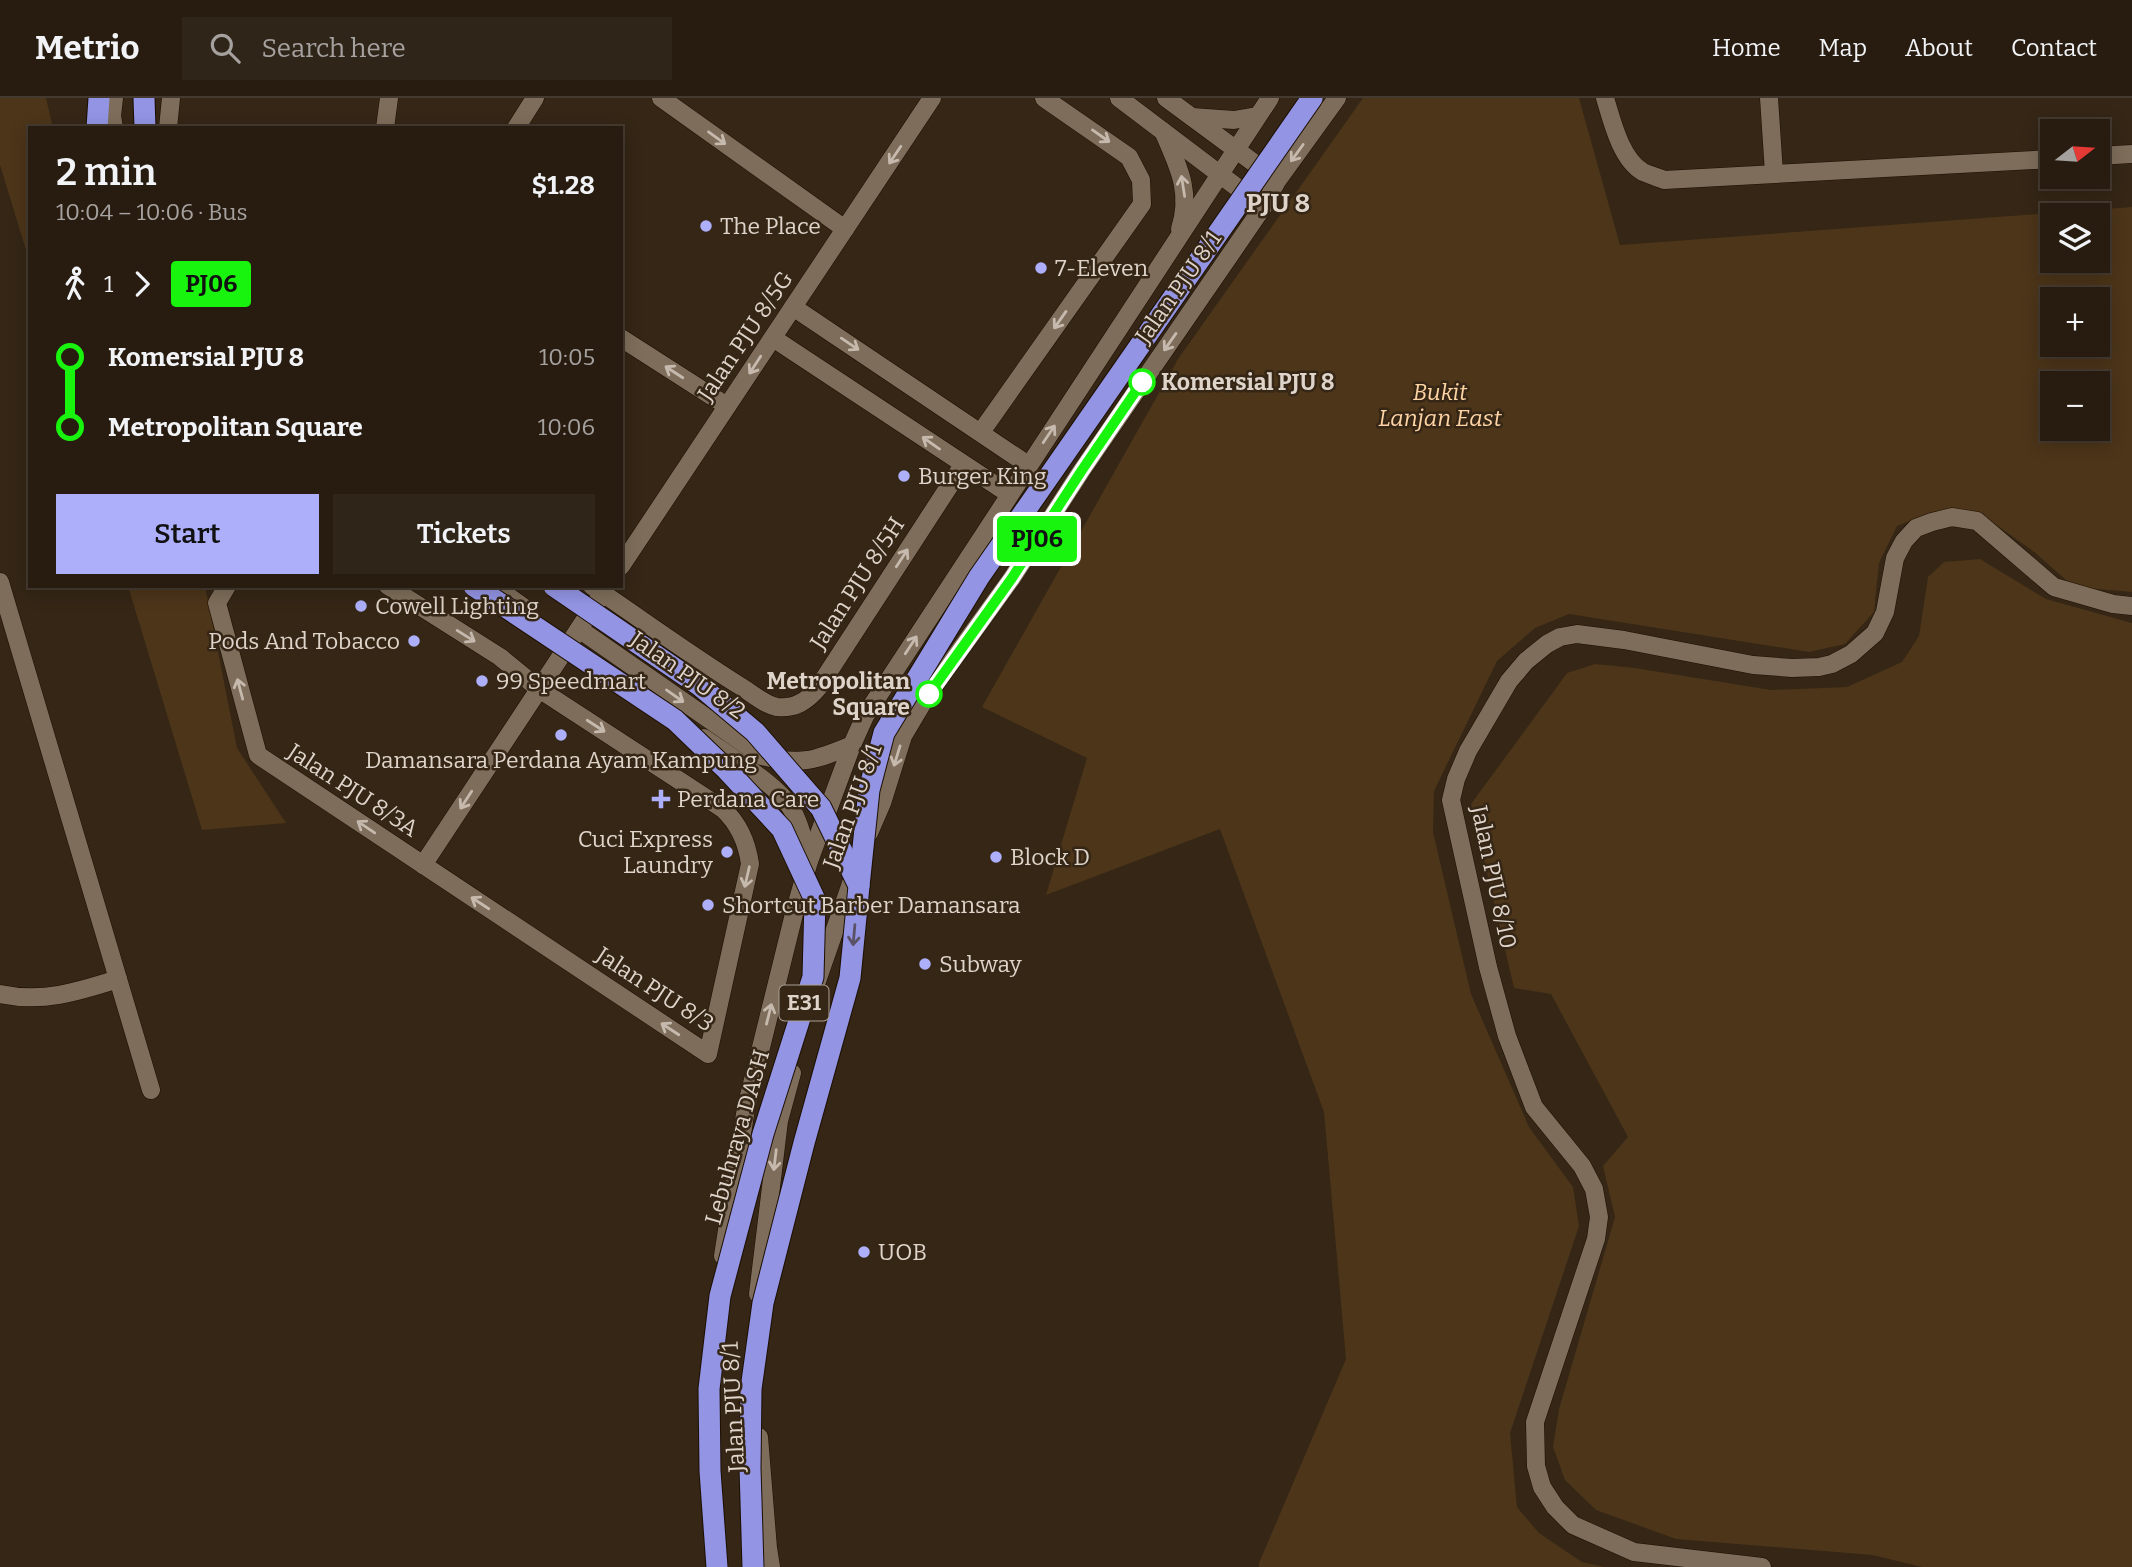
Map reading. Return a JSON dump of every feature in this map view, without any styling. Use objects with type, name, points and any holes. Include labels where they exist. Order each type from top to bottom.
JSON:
[{"type":"highway","points":[[97,126],[99,98]]},
{"type":"highway","points":[[144,98],[145,126]]},
{"type":"highway","points":[[859,886],[869,790],[884,733],[979,577],[1312,98]]},
{"type":"highway","name":"Lebuhraya DASH","points":[[477,588],[675,720],[782,829],[815,900],[813,977],[763,1134],[720,1296],[709,1389],[710,1471],[718,1567]]},
{"type":"highway","points":[[557,588],[699,685],[755,732],[821,808],[859,886]]},
{"type":"highway","name":"E31","points":[[753,1567],[751,1389],[764,1303],[804,1143],[850,978],[859,886]]},
{"type":"street","points":[[114,98],[114,126]]},
{"type":"street","points":[[168,126],[171,98]]},
{"type":"street","points":[[385,126],[389,98]]},
{"type":"street","points":[[517,126],[535,98]]},
{"type":"street","points":[[661,98],[845,229]]},
{"type":"street","name":"Jalan PJU 8/5G","points":[[623,562],[932,98]]},
{"type":"street","points":[[981,432],[1142,204],[1142,180],[1129,157],[1044,98]]},
{"type":"street","points":[[1119,98],[1263,207]]},
{"type":"street","points":[[1166,98],[1278,181]]},
{"type":"street","name":"Jalan PJU 8/1","points":[[724,1567],[712,1410],[723,1247],[746,1108],[794,910],[852,745],[865,716],[1270,98]]},
{"type":"street","name":"Jalan PJU 8/1","points":[[771,1567],[751,1345],[779,1121],[819,973],[871,826],[882,803],[903,736],[929,694],[1012,578],[1082,470],[1337,98]]},
{"type":"street","points":[[1605,98],[1628,157],[1640,171],[1664,180],[2040,160]]},
{"type":"street","points":[[1769,98],[1774,173]]},
{"type":"street","points":[[1192,117],[1234,120],[1258,116]]},
{"type":"street","points":[[1163,131],[1181,171],[1185,192],[1183,220],[1177,243]]},
{"type":"street","points":[[2110,155],[2132,153]]},
{"type":"street","points":[[793,307],[1028,465]]},
{"type":"street","points":[[773,338],[1009,494]]},
{"type":"street","points":[[623,339],[727,407]]},
{"type":"street","name":"Jalan PJU 8/5H","points":[[601,589],[705,664],[774,707],[800,704],[809,699],[818,688],[963,465]]},
{"type":"street","name":"Jalan PJU 8/10","points":[[1762,1567],[1634,1552],[1573,1525],[1555,1507],[1542,1487],[1536,1465],[1535,1422],[1596,1239],[1599,1217],[1594,1189],[1582,1167],[1534,1107],[1507,1036],[1488,967],[1451,800],[1456,779],[1468,751],[1509,681],[1538,650],[1560,637],[1577,634],[1624,640],[1714,659],[1792,668],[1832,664],[1851,654],[1875,633],[1885,612],[1895,558],[1904,541],[1916,528],[1932,522],[1952,517],[1977,521],[2054,587],[2113,604],[2132,606]]},
{"type":"street","points":[[0,582],[151,1090]]},
{"type":"street","name":"Jalan PJU 8/3A","points":[[226,588],[217,603],[258,755],[423,865]]},
{"type":"street","points":[[391,588],[500,657],[539,689]]},
{"type":"street","name":"Jalan PJU 8/2","points":[[497,588],[762,756],[798,762],[822,758],[852,745]]},
{"type":"street","points":[[423,865],[575,635],[601,589]]},
{"type":"street","name":"Jalan PJU 8/2","points":[[575,635],[775,790],[789,805],[809,861]]},
{"type":"street","name":"Jalan PJU 8/3","points":[[423,865],[708,1054],[750,864],[744,839],[732,817],[723,808],[539,689]]},
{"type":"street","points":[[0,994],[37,999],[77,992],[118,979]]},
{"type":"green space","points":[[0,98],[46,98],[53,126],[28,126],[28,256],[0,165]]},
{"type":"green space","name":"Bukit Lanjan East","points":[[1363,98],[1579,98],[1620,245],[2040,214],[2040,273],[2110,273],[2110,209],[2132,207],[2132,592],[2074,587],[2033,551],[1985,517],[1935,511],[1897,526],[1879,563],[1874,612],[1845,644],[1809,652],[1569,614],[1535,628],[1497,661],[1434,791],[1433,832],[1471,994],[1529,1127],[1573,1187],[1579,1226],[1510,1433],[1517,1507],[1539,1533],[1582,1562],[1605,1567],[1259,1567],[1346,1359],[1324,1112],[1220,829],[1046,895],[1087,758],[982,707],[1178,359]]},
{"type":"green space","points":[[1980,559],[2046,599],[2132,623],[2132,1567],[1922,1567],[1872,1555],[1676,1539],[1596,1510],[1565,1480],[1553,1447],[1559,1409],[1615,1217],[1603,1166],[1628,1137],[1551,994],[1514,988],[1471,804],[1567,673],[1595,664],[1771,690],[1847,687],[1902,662],[1919,636],[1928,577],[1944,562]]},
{"type":"green space","points":[[129,588],[205,588],[237,748],[286,823],[202,830]]},
{"type":"bus line","name":"PJ06","points":[[929,694],[1012,578],[1142,382]]},
{"type":"place","name":"The Place","points":[[706,226]]},
{"type":"place","name":"7-Eleven","points":[[1041,268]]},
{"type":"place","name":"Komersial PJU 8","points":[[1142,382]]},
{"type":"place","name":"Burger King","points":[[904,476]]},
{"type":"place","name":"Cowell Lighting","points":[[361,606]]},
{"type":"place","name":"Pods And Tobacco","points":[[414,641]]},
{"type":"place","name":"99 Speedmart","points":[[482,681]]},
{"type":"place","name":"Metropolitan Square","points":[[929,694]]},
{"type":"place","name":"Damansara Perdana Ayam Kampung","points":[[561,735]]},
{"type":"place","name":"Perdana Care","points":[[661,799]]},
{"type":"place","name":"Cuci Express Laundry","points":[[727,852]]},
{"type":"place","name":"Block D","points":[[996,857]]},
{"type":"place","name":"Shortcut Barber Damansara","points":[[708,905]]},
{"type":"place","name":"Subway","points":[[925,964]]},
{"type":"place","name":"UOB","points":[[864,1252]]},
{"type":"district","name":"PJU 8","points":[[1278,203]]}]
